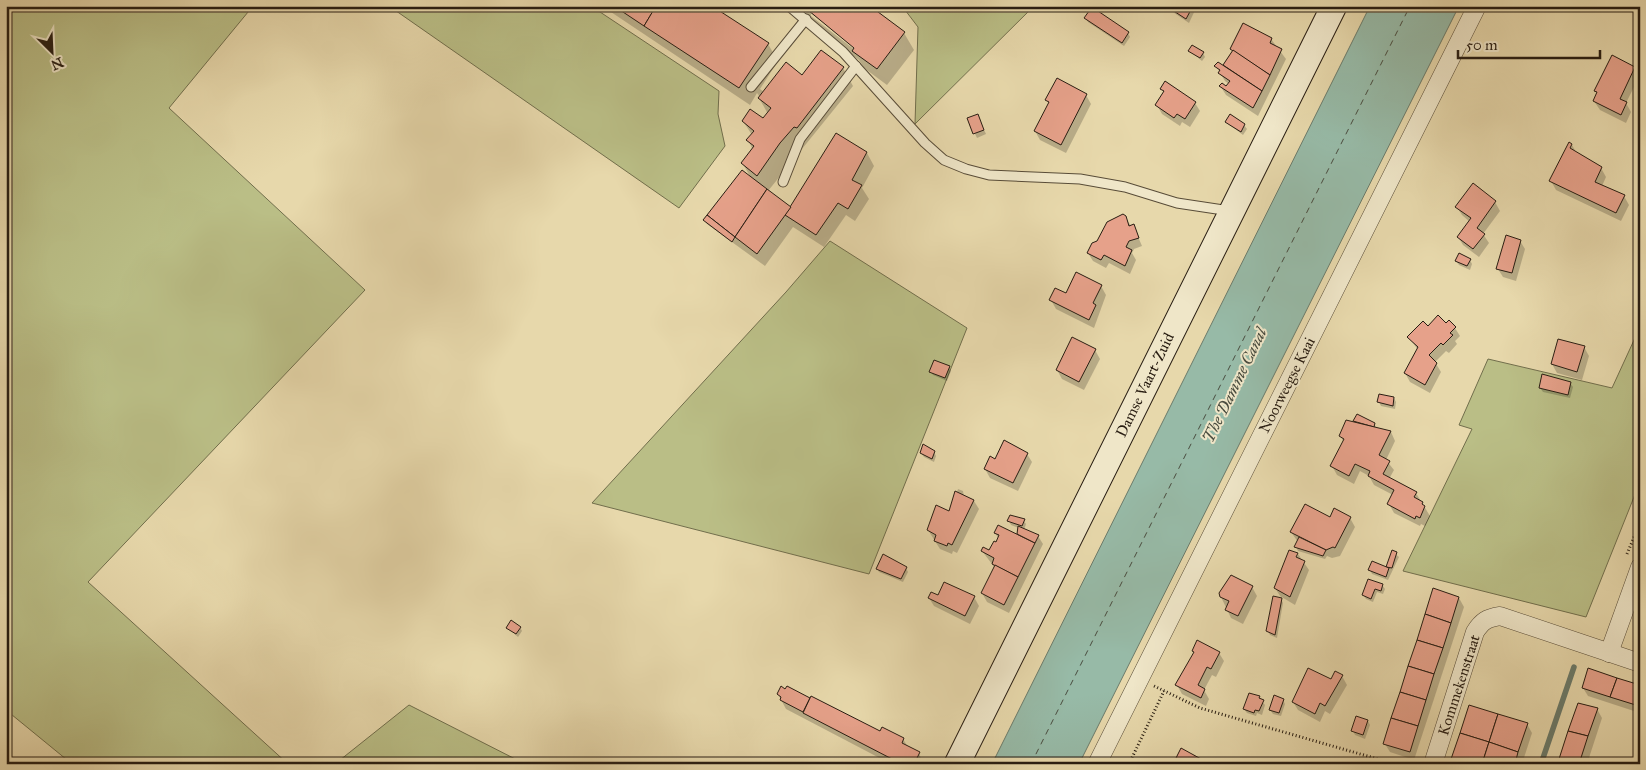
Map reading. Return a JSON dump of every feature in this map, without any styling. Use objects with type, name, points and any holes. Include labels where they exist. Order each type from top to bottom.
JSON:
[{"type":"street","name":"Damse Vaart-Zuid","points":[[956,764],[1230,211],[1334,6]]},
{"type":"street","name":"Noorweegse Kaai","points":[[1097,764],[1477,6]]},
{"type":"street","points":[[1640,567],[1609,653],[1640,663]]},
{"type":"street","name":"Kommekenstraat","points":[[1433,764],[1475,632],[1480,623],[1488,618],[1500,616],[1609,653]]},
{"type":"lane","points":[[789,6],[806,19],[856,66],[925,144],[944,160],[966,170],[989,175],[1080,179],[1125,187],[1177,202],[1230,211]]},
{"type":"lane","points":[[751,87],[806,19]]},
{"type":"lane","points":[[783,182],[800,139],[856,66]]},
{"type":"path","points":[[1129,764],[1164,691],[1200,708],[1395,764]]},
{"type":"green space","points":[[6,6],[253,6],[169,108],[365,290],[88,582],[288,764],[72,764],[6,710]]},
{"type":"green space","points":[[389,6],[591,6],[719,91],[718,114],[725,146],[679,208]]},
{"type":"green space","points":[[902,6],[1034,6],[915,124],[918,27]]},
{"type":"green space","points":[[830,241],[967,328],[869,574],[592,503],[786,292]]},
{"type":"green space","points":[[1640,327],[1640,482],[1586,617],[1403,571],[1472,429],[1459,425],[1488,359],[1612,388]]},
{"type":"green space","points":[[409,705],[525,764],[335,764]]},
{"type":"water","name":"The Damme Canal","points":[[1370,6],[1459,6],[1079,764],[992,764]]},
{"type":"building","points":[[614,6],[656,6],[644,26]]},
{"type":"building","points":[[656,6],[712,6],[769,43],[739,88],[644,26]]},
{"type":"building","points":[[803,6],[870,6],[905,32],[877,69],[852,51],[854,48]]},
{"type":"building","points":[[1166,6],[1193,6],[1186,19]]},
{"type":"building","points":[[1092,7],[1129,32],[1122,43],[1084,18]]},
{"type":"building","points":[[1243,23],[1272,38],[1270,43],[1282,49],[1270,75],[1230,49]]},
{"type":"building","points":[[1192,45],[1204,52],[1200,58],[1188,51]]},
{"type":"building","points":[[821,50],[844,67],[797,128],[794,127],[780,143],[757,176],[741,163],[754,146],[746,140],[754,131],[742,121],[750,109],[763,118],[771,108],[758,98],[786,62],[802,75]]},
{"type":"building","points":[[1233,50],[1270,75],[1262,91],[1223,65]]},
{"type":"building","points":[[1612,55],[1635,67],[1620,99],[1627,102],[1621,115],[1593,101],[1597,92],[1594,91]]},
{"type":"building","points":[[1218,62],[1262,91],[1253,108],[1219,86],[1222,83],[1226,86],[1230,81],[1218,73],[1220,70],[1214,66]]},
{"type":"building","points":[[1057,78],[1087,94],[1061,145],[1034,131],[1049,102],[1045,100]]},
{"type":"building","points":[[1165,81],[1196,102],[1185,119],[1177,114],[1174,118],[1155,105],[1164,91],[1160,89]]},
{"type":"building","points":[[978,114],[984,130],[973,134],[967,118]]},
{"type":"building","points":[[1230,114],[1245,124],[1241,132],[1225,122]]},
{"type":"building","points":[[836,133],[867,152],[852,180],[862,185],[848,209],[838,203],[816,235],[785,215]]},
{"type":"building","points":[[1569,142],[1572,144],[1570,148],[1602,167],[1595,182],[1625,195],[1616,213],[1549,181]]},
{"type":"building","points":[[742,170],[767,189],[735,237],[707,215]]},
{"type":"building","points":[[1473,183],[1496,201],[1477,228],[1485,234],[1473,249],[1457,237],[1471,218],[1455,207]]},
{"type":"building","points":[[767,189],[791,207],[757,254],[735,237]]},
{"type":"building","points":[[1123,214],[1126,216],[1129,226],[1134,224],[1139,238],[1129,241],[1126,247],[1132,250],[1125,266],[1104,255],[1101,260],[1087,253],[1092,243],[1097,241],[1107,222]]},
{"type":"building","points":[[707,215],[735,237],[732,242],[703,220]]},
{"type":"building","points":[[1506,235],[1521,240],[1512,273],[1496,269]]},
{"type":"building","points":[[1459,253],[1471,259],[1467,266],[1455,261]]},
{"type":"building","points":[[1076,272],[1102,285],[1093,303],[1096,305],[1089,320],[1049,300],[1055,288],[1066,293]]},
{"type":"building","points":[[1438,315],[1446,323],[1449,320],[1456,327],[1450,333],[1453,335],[1443,345],[1441,343],[1429,355],[1437,363],[1425,385],[1404,373],[1418,347],[1407,337],[1423,321],[1428,326]]},
{"type":"building","points":[[1072,337],[1096,349],[1079,382],[1056,370]]},
{"type":"building","points":[[1558,339],[1585,346],[1577,372],[1551,364]]},
{"type":"building","points":[[934,360],[950,366],[945,378],[929,372]]},
{"type":"building","points":[[1542,374],[1571,382],[1568,395],[1539,388]]},
{"type":"building","points":[[1379,394],[1394,397],[1393,406],[1377,402]]},
{"type":"building","points":[[1357,414],[1375,423],[1374,427],[1353,421]]},
{"type":"building","points":[[1346,420],[1391,431],[1379,455],[1390,461],[1383,474],[1417,492],[1414,497],[1423,502],[1422,504],[1425,506],[1420,518],[1416,516],[1415,519],[1387,504],[1394,490],[1368,476],[1370,471],[1355,464],[1349,476],[1330,466],[1344,439],[1339,436]]},
{"type":"building","points":[[1004,440],[1028,453],[1013,483],[984,469],[990,456],[995,459]]},
{"type":"building","points":[[923,444],[935,451],[932,459],[920,453]]},
{"type":"building","points":[[955,491],[974,500],[952,545],[948,543],[947,546],[934,541],[936,535],[927,530],[936,505],[949,511]]},
{"type":"building","points":[[1305,504],[1330,517],[1334,508],[1351,517],[1335,548],[1326,550],[1290,532]]},
{"type":"building","points":[[1010,515],[1025,519],[1022,526],[1007,521]]},
{"type":"building","points":[[998,525],[1035,543],[1018,577],[992,564],[994,558],[981,551],[983,547],[989,550],[994,541],[996,542],[999,535],[994,533]]},
{"type":"building","points":[[1018,526],[1039,535],[1035,543],[1017,534]]},
{"type":"building","points":[[1299,537],[1326,550],[1323,556],[1294,547]]},
{"type":"building","points":[[1289,550],[1298,553],[1296,557],[1305,561],[1290,597],[1274,588]]},
{"type":"building","points":[[1392,550],[1397,552],[1392,568],[1386,567]]},
{"type":"building","points":[[883,554],[907,567],[901,579],[876,569]]},
{"type":"building","points":[[1372,561],[1389,568],[1386,577],[1368,570]]},
{"type":"building","points":[[995,565],[1018,577],[1004,605],[981,593]]},
{"type":"building","points":[[1231,575],[1253,586],[1238,616],[1225,610],[1229,601],[1220,597],[1219,593]]},
{"type":"building","points":[[1368,579],[1383,584],[1381,591],[1375,589],[1371,599],[1362,595]]},
{"type":"building","points":[[944,582],[975,596],[965,616],[928,598],[931,592],[938,595]]},
{"type":"building","points":[[1433,588],[1459,597],[1451,623],[1425,614]]},
{"type":"building","points":[[1273,596],[1282,598],[1275,635],[1266,631]]},
{"type":"building","points":[[1425,614],[1451,623],[1443,648],[1417,640]]},
{"type":"building","points":[[511,620],[521,627],[516,634],[506,628]]},
{"type":"building","points":[[1197,640],[1220,652],[1211,669],[1207,667],[1198,685],[1205,689],[1201,698],[1175,685],[1194,652],[1192,651]]},
{"type":"building","points":[[1417,640],[1443,648],[1434,674],[1408,666]]},
{"type":"building","points":[[1408,666],[1434,674],[1426,700],[1400,692]]},
{"type":"building","points":[[1308,668],[1331,679],[1335,671],[1343,675],[1325,706],[1320,703],[1315,714],[1292,702]]},
{"type":"building","points":[[1588,668],[1617,678],[1610,697],[1582,688]]},
{"type":"building","points":[[1617,678],[1640,685],[1639,706],[1610,697]]},
{"type":"building","points":[[781,686],[785,689],[787,686],[810,698],[803,712],[780,700],[781,697],[777,694]]},
{"type":"building","points":[[1400,692],[1426,700],[1418,726],[1391,718]]},
{"type":"building","points":[[1249,693],[1260,696],[1259,698],[1264,700],[1259,711],[1255,710],[1254,713],[1243,709]]},
{"type":"building","points":[[1274,695],[1284,699],[1279,713],[1269,710]]},
{"type":"building","points":[[811,696],[880,731],[882,727],[904,738],[902,743],[920,752],[914,764],[889,764],[892,759],[803,713]]},
{"type":"building","points":[[1578,703],[1598,708],[1588,736],[1568,731]]},
{"type":"building","points":[[1469,705],[1498,714],[1489,742],[1460,733]]},
{"type":"building","points":[[1498,714],[1528,723],[1518,752],[1489,742]]},
{"type":"building","points":[[1356,716],[1368,720],[1363,735],[1351,731]]},
{"type":"building","points":[[1391,718],[1418,726],[1410,752],[1383,744]]},
{"type":"building","points":[[1568,731],[1588,736],[1579,764],[1559,759]]},
{"type":"building","points":[[1460,733],[1489,742],[1482,764],[1450,762]]},
{"type":"building","points":[[1489,742],[1518,752],[1515,764],[1482,764]]},
{"type":"building","points":[[1181,748],[1201,759],[1198,764],[1173,764]]},
{"type":"waterway","points":[[1541,764],[1574,667]]},
{"type":"ferry route","points":[[1031,764],[1410,6]]}]
